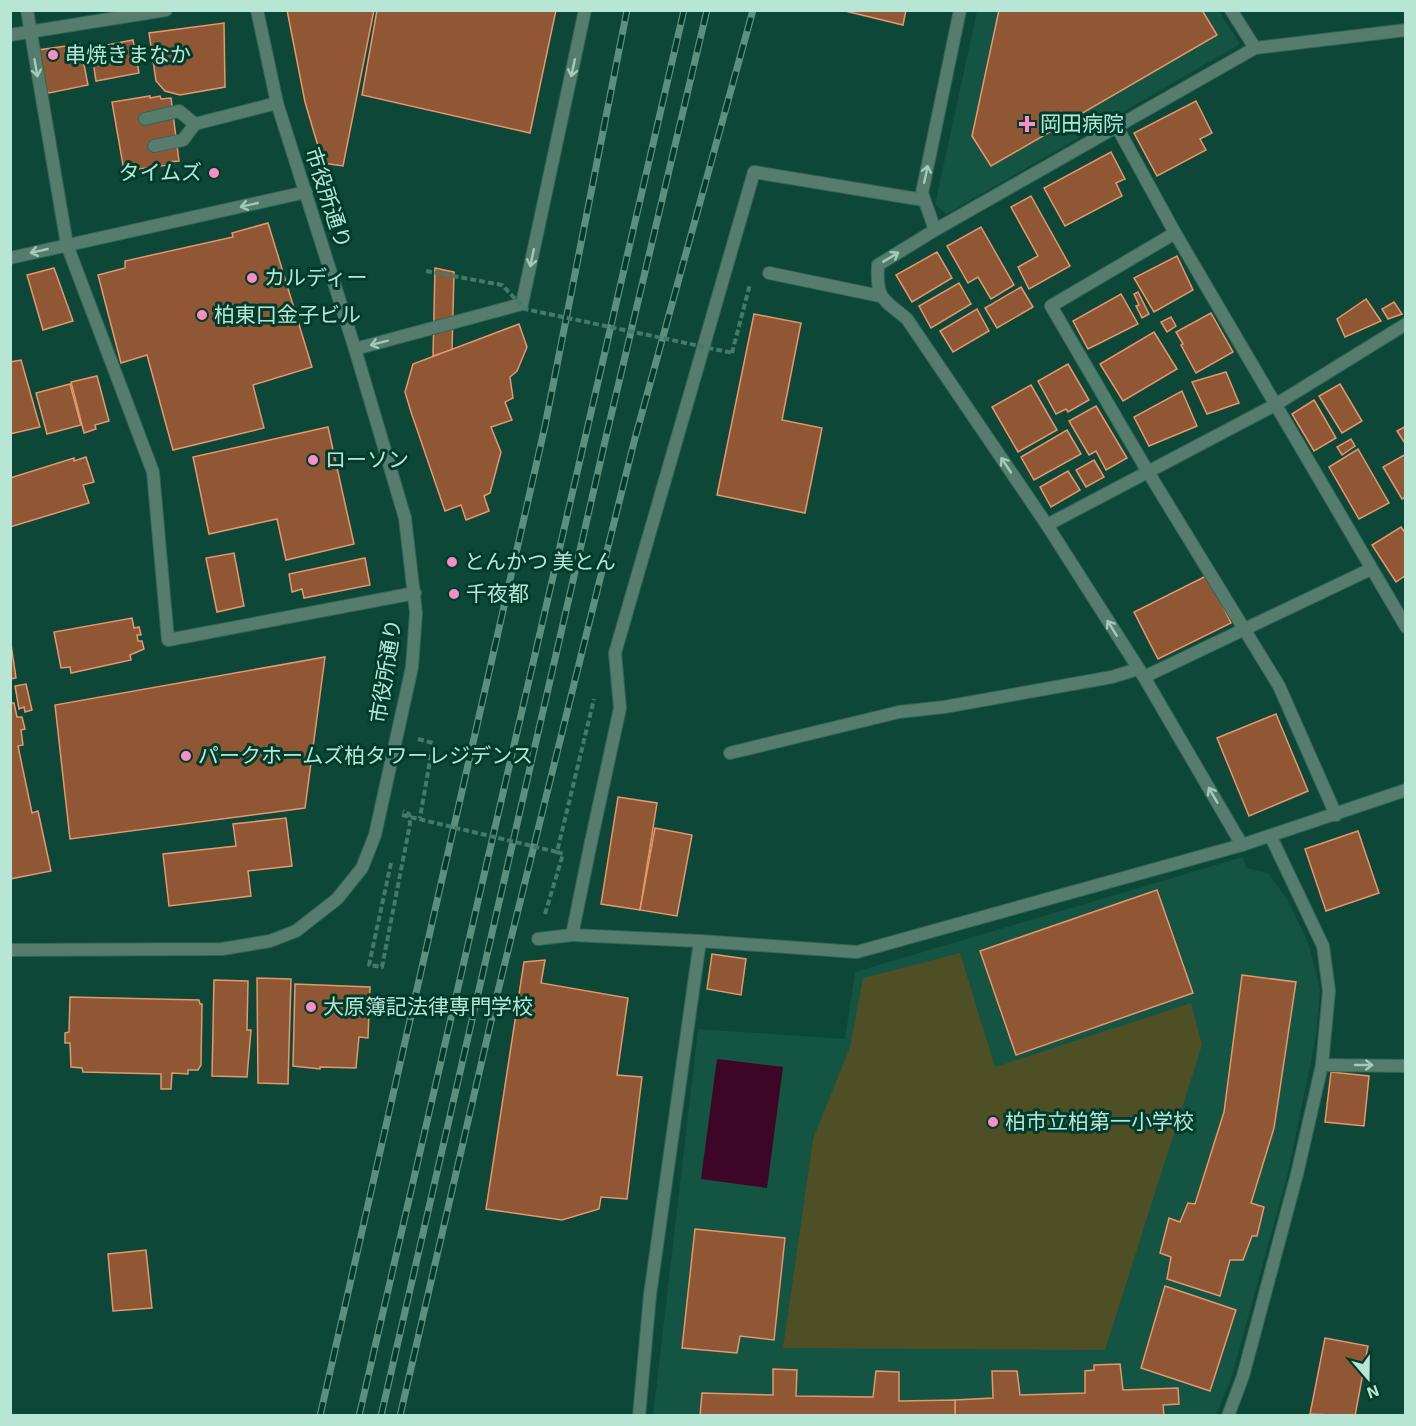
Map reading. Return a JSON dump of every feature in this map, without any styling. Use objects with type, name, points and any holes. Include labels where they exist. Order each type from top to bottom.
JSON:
[{"type":"street","points":[[27,10],[67,245],[153,472],[168,640],[415,593]]},
{"type":"street","points":[[10,36],[166,10]]},
{"type":"street","name":"市役所通り","points":[[10,950],[222,949],[270,941],[296,931],[337,899],[362,868],[375,836],[412,667],[416,613],[405,518],[355,349],[277,103],[257,10]]},
{"type":"street","points":[[355,349],[522,304],[585,10]]},
{"type":"street","points":[[935,230],[922,193],[960,10]]},
{"type":"street","points":[[1231,10],[1255,48]]},
{"type":"street","points":[[880,296],[877,285],[878,265],[935,230],[1255,48],[1406,30]]},
{"type":"street","points":[[154,146],[183,140],[195,124],[277,103]]},
{"type":"street","points":[[145,119],[179,111],[195,124]]},
{"type":"street","points":[[1117,127],[1175,233],[1406,627]]},
{"type":"street","points":[[572,936],[620,708],[615,653],[754,172],[924,200]]},
{"type":"street","points":[[10,258],[306,192]]},
{"type":"street","points":[[1175,233],[1051,306],[1148,472],[1279,686],[1336,815]]},
{"type":"street","points":[[769,273],[880,296],[907,319],[1047,525],[1141,673],[1242,845]]},
{"type":"street","points":[[1047,525],[1275,405],[1406,324]]},
{"type":"street","points":[[730,753],[899,712],[944,707],[1141,673],[1371,568]]},
{"type":"street","points":[[538,939],[572,936],[700,941],[857,952],[1271,837],[1406,790]]},
{"type":"street","points":[[1228,1416],[1243,1376],[1264,1303],[1297,1174],[1322,1065],[1329,991],[1323,946],[1271,837]]},
{"type":"street","points":[[639,1416],[650,1294],[700,941]]},
{"type":"street","points":[[1322,1065],[1406,1066]]},
{"type":"path","points":[[426,271],[502,285],[525,309],[732,353],[751,280]]},
{"type":"path","points":[[411,737],[433,743],[420,818]]},
{"type":"path","points":[[382,806],[409,814],[410,824],[382,967],[369,965],[392,861]]},
{"type":"path","points":[[402,815],[563,854],[538,939]]},
{"type":"shaded area","name":"岡田病院","points":[[977,11],[1219,11],[1240,44],[947,214],[935,205]]},
{"type":"shaded area","name":"柏市立柏第一小学校","points":[[1243,857],[1246,868],[1268,873],[1287,899],[1308,942],[1320,989],[1316,1037],[1287,1177],[1230,1382],[1216,1415],[653,1416],[698,1029],[845,1039],[855,972]]},
{"type":"shaded area","points":[[960,953],[995,1067],[1191,1003],[1202,1045],[1105,1350],[783,1348],[813,1139],[850,1047],[863,978]]},
{"type":"shaded area","points":[[717,1059],[783,1067],[767,1188],[701,1179]]},
{"type":"building","points":[[287,10],[374,10],[343,166],[323,163],[305,102]]},
{"type":"building","points":[[377,10],[556,10],[530,133],[362,95]]},
{"type":"building","points":[[841,10],[906,10],[903,25]]},
{"type":"building","name":"岡田病院","points":[[999,10],[1202,10],[1217,35],[991,166],[972,136]]},
{"type":"building","points":[[224,23],[225,87],[180,95],[165,91],[156,81],[149,33]]},
{"type":"building","points":[[133,40],[139,73],[96,81],[91,48]]},
{"type":"building","points":[[80,44],[88,85],[49,93],[44,89],[38,50]]},
{"type":"building","points":[[150,96],[150,98],[160,96],[161,99],[171,98],[179,161],[168,162],[169,165],[124,171],[112,102]]},
{"type":"building","points":[[1196,101],[1212,133],[1200,139],[1206,150],[1157,176],[1134,133]]},
{"type":"building","points":[[1111,152],[1125,179],[1116,183],[1122,196],[1065,226],[1044,188]]},
{"type":"building","points":[[1031,196],[1070,266],[1029,289],[1018,267],[1038,256],[1011,207]]},
{"type":"building","name":"柏東口金子ビル","points":[[268,223],[312,367],[253,385],[264,428],[173,450],[147,355],[121,363],[98,275],[125,268],[125,261],[233,237],[232,233]]},
{"type":"building","points":[[981,227],[1014,285],[991,299],[978,277],[968,283],[947,246]]},
{"type":"building","points":[[937,252],[952,278],[912,302],[896,275]]},
{"type":"building","points":[[1177,256],[1193,290],[1154,312],[1134,278]]},
{"type":"building","points":[[54,268],[73,321],[43,330],[27,275]]},
{"type":"building","points":[[435,268],[454,272],[452,350],[433,356]]},
{"type":"building","points":[[959,283],[971,304],[931,328],[919,306]]},
{"type":"building","points":[[1021,287],[1033,307],[997,328],[985,308]]},
{"type":"building","points":[[1138,292],[1149,314],[1142,318],[1136,306],[1139,305],[1134,294]]},
{"type":"building","points":[[1121,294],[1138,324],[1088,349],[1073,321]]},
{"type":"building","points":[[1366,299],[1381,321],[1345,337],[1337,319]]},
{"type":"building","points":[[1394,302],[1402,314],[1388,319],[1382,309]]},
{"type":"building","points":[[977,309],[989,331],[953,352],[940,331]]},
{"type":"building","points":[[1211,313],[1233,352],[1196,373],[1176,332]]},
{"type":"building","points":[[754,314],[801,323],[782,420],[822,428],[805,513],[717,495]]},
{"type":"building","points":[[1171,317],[1176,326],[1167,332],[1161,322]]},
{"type":"building","points":[[519,324],[527,347],[517,371],[510,377],[513,398],[505,402],[512,420],[491,427],[501,452],[490,493],[484,496],[489,511],[466,520],[461,505],[445,511],[405,392],[413,364]]},
{"type":"building","points":[[1154,332],[1177,369],[1123,401],[1100,364]]},
{"type":"building","points":[[21,360],[40,427],[10,434],[10,362]]},
{"type":"building","points":[[1068,364],[1089,400],[1068,412],[1066,409],[1056,414],[1038,381]]},
{"type":"building","points":[[1226,372],[1239,403],[1207,414],[1192,382]]},
{"type":"building","points":[[97,376],[109,421],[95,425],[96,429],[84,433],[71,382]]},
{"type":"building","points":[[70,384],[81,425],[47,434],[36,393]]},
{"type":"building","points":[[1340,384],[1362,421],[1342,433],[1319,396]]},
{"type":"building","points":[[1031,385],[1057,430],[1018,452],[992,407]]},
{"type":"building","points":[[1182,391],[1197,426],[1149,446],[1134,417]]},
{"type":"building","points":[[1314,400],[1336,438],[1314,451],[1292,414]]},
{"type":"building","points":[[1096,406],[1127,458],[1106,470],[1096,451],[1089,455],[1069,421]]},
{"type":"building","points":[[1406,426],[1406,445],[1397,431]]},
{"type":"building","points":[[328,427],[354,544],[286,560],[277,519],[209,534],[193,457]]},
{"type":"building","points":[[1067,430],[1081,454],[1034,480],[1021,457]]},
{"type":"building","points":[[1351,439],[1355,446],[1342,455],[1337,447]]},
{"type":"building","points":[[1358,449],[1389,503],[1359,519],[1329,467]]},
{"type":"building","points":[[1406,454],[1406,497],[1402,499],[1383,467]]},
{"type":"building","points":[[86,457],[94,482],[83,485],[89,503],[10,527],[10,478],[74,458],[74,461]]},
{"type":"building","points":[[1094,460],[1104,477],[1086,487],[1076,470]]},
{"type":"building","points":[[1068,471],[1080,490],[1051,507],[1040,487]]},
{"type":"building","points":[[1401,527],[1406,534],[1406,575],[1396,582],[1372,545]]},
{"type":"building","points":[[234,553],[244,606],[217,612],[206,558]]},
{"type":"building","points":[[365,558],[370,585],[304,598],[302,589],[292,592],[289,574]]},
{"type":"building","points":[[1208,575],[1231,623],[1158,659],[1134,612]]},
{"type":"building","points":[[132,618],[134,628],[139,627],[141,635],[137,635],[138,641],[142,641],[144,649],[130,655],[131,660],[71,673],[70,667],[61,668],[54,632]]},
{"type":"building","points":[[10,645],[16,678],[10,679]]},
{"type":"building","name":"パークホームズ柏タワーレジデンス","points":[[325,657],[305,808],[70,839],[55,705]]},
{"type":"building","points":[[26,684],[32,710],[25,712],[24,707],[19,709],[15,686]]},
{"type":"building","points":[[10,703],[14,703],[17,717],[22,717],[25,729],[21,730],[23,745],[18,746],[32,813],[38,811],[51,871],[10,879]]},
{"type":"building","points":[[1276,714],[1308,791],[1249,816],[1217,738]]},
{"type":"building","points":[[618,797],[657,803],[640,910],[601,904]]},
{"type":"building","points":[[286,818],[292,866],[248,871],[251,896],[169,906],[163,854],[236,846],[233,824]]},
{"type":"building","points":[[655,828],[692,835],[677,916],[640,910]]},
{"type":"building","points":[[1358,831],[1379,893],[1326,911],[1305,849]]},
{"type":"building","points":[[1157,890],[1193,993],[1016,1055],[980,951]]},
{"type":"building","points":[[712,954],[746,959],[741,995],[707,989]]},
{"type":"building","points":[[545,960],[541,983],[628,998],[617,1075],[642,1077],[627,1199],[601,1197],[599,1209],[562,1220],[486,1209],[524,962]]},
{"type":"building","points":[[1242,975],[1296,982],[1274,1128],[1251,1203],[1264,1207],[1257,1236],[1252,1236],[1243,1260],[1230,1260],[1220,1296],[1167,1279],[1171,1257],[1160,1253],[1169,1218],[1180,1222],[1188,1203],[1195,1204],[1224,1112]]},
{"type":"building","points":[[257,978],[291,979],[288,1084],[258,1083]]},
{"type":"building","points":[[214,980],[248,981],[247,1030],[251,1030],[247,1077],[212,1076]]},
{"type":"building","points":[[295,984],[370,987],[368,1038],[359,1037],[356,1068],[320,1067],[320,1069],[293,1066]]},
{"type":"building","points":[[70,997],[199,1000],[202,1004],[201,1065],[198,1070],[188,1070],[188,1074],[172,1073],[171,1089],[161,1089],[161,1074],[83,1072],[82,1068],[71,1067],[70,1043],[65,1043],[65,1033],[69,1032]]},
{"type":"building","points":[[1331,1072],[1369,1076],[1364,1126],[1325,1122]]},
{"type":"building","points":[[695,1229],[785,1238],[774,1340],[740,1336],[737,1353],[682,1348]]},
{"type":"building","points":[[146,1250],[152,1308],[113,1311],[108,1254]]},
{"type":"building","points":[[1165,1286],[1236,1310],[1210,1391],[1141,1368]]},
{"type":"building","points":[[1325,1338],[1368,1346],[1355,1416],[1310,1414]]},
{"type":"building","points":[[1120,1364],[1123,1390],[1178,1388],[1179,1404],[1163,1405],[1164,1416],[955,1416],[955,1400],[993,1398],[992,1371],[1017,1371],[1020,1395],[1085,1393],[1085,1371],[1094,1370],[1094,1365]]},
{"type":"building","points":[[773,1369],[797,1370],[796,1396],[873,1397],[876,1371],[899,1372],[899,1401],[955,1400],[955,1416],[700,1416],[702,1393],[773,1395]]},
{"type":"railway","points":[[320,1416],[545,426],[627,10]]},
{"type":"railway","points":[[359,1416],[684,10]]},
{"type":"railway","points":[[381,1416],[606,437],[707,10]]},
{"type":"railway","points":[[400,1416],[498,991],[634,442],[753,10]]},
{"type":"place","name":"串焼きまなか","points":[[53,55]]},
{"type":"place","name":"岡田病院","points":[[1027,124]]},
{"type":"place","name":"タイムズ","points":[[214,173]]},
{"type":"place","name":"カルディー","points":[[252,278]]},
{"type":"place","name":"柏東口金子ビル","points":[[202,315]]},
{"type":"place","name":"ローソン","points":[[313,460]]},
{"type":"place","name":"とんかつ 美とん","points":[[452,562]]},
{"type":"place","name":"千夜都","points":[[454,594]]},
{"type":"place","name":"パークホームズ柏タワーレジデンス","points":[[186,756]]},
{"type":"place","name":"大原簿記法律専門学校","points":[[311,1007]]},
{"type":"place","name":"柏市立柏第一小学校","points":[[993,1122]]}]
